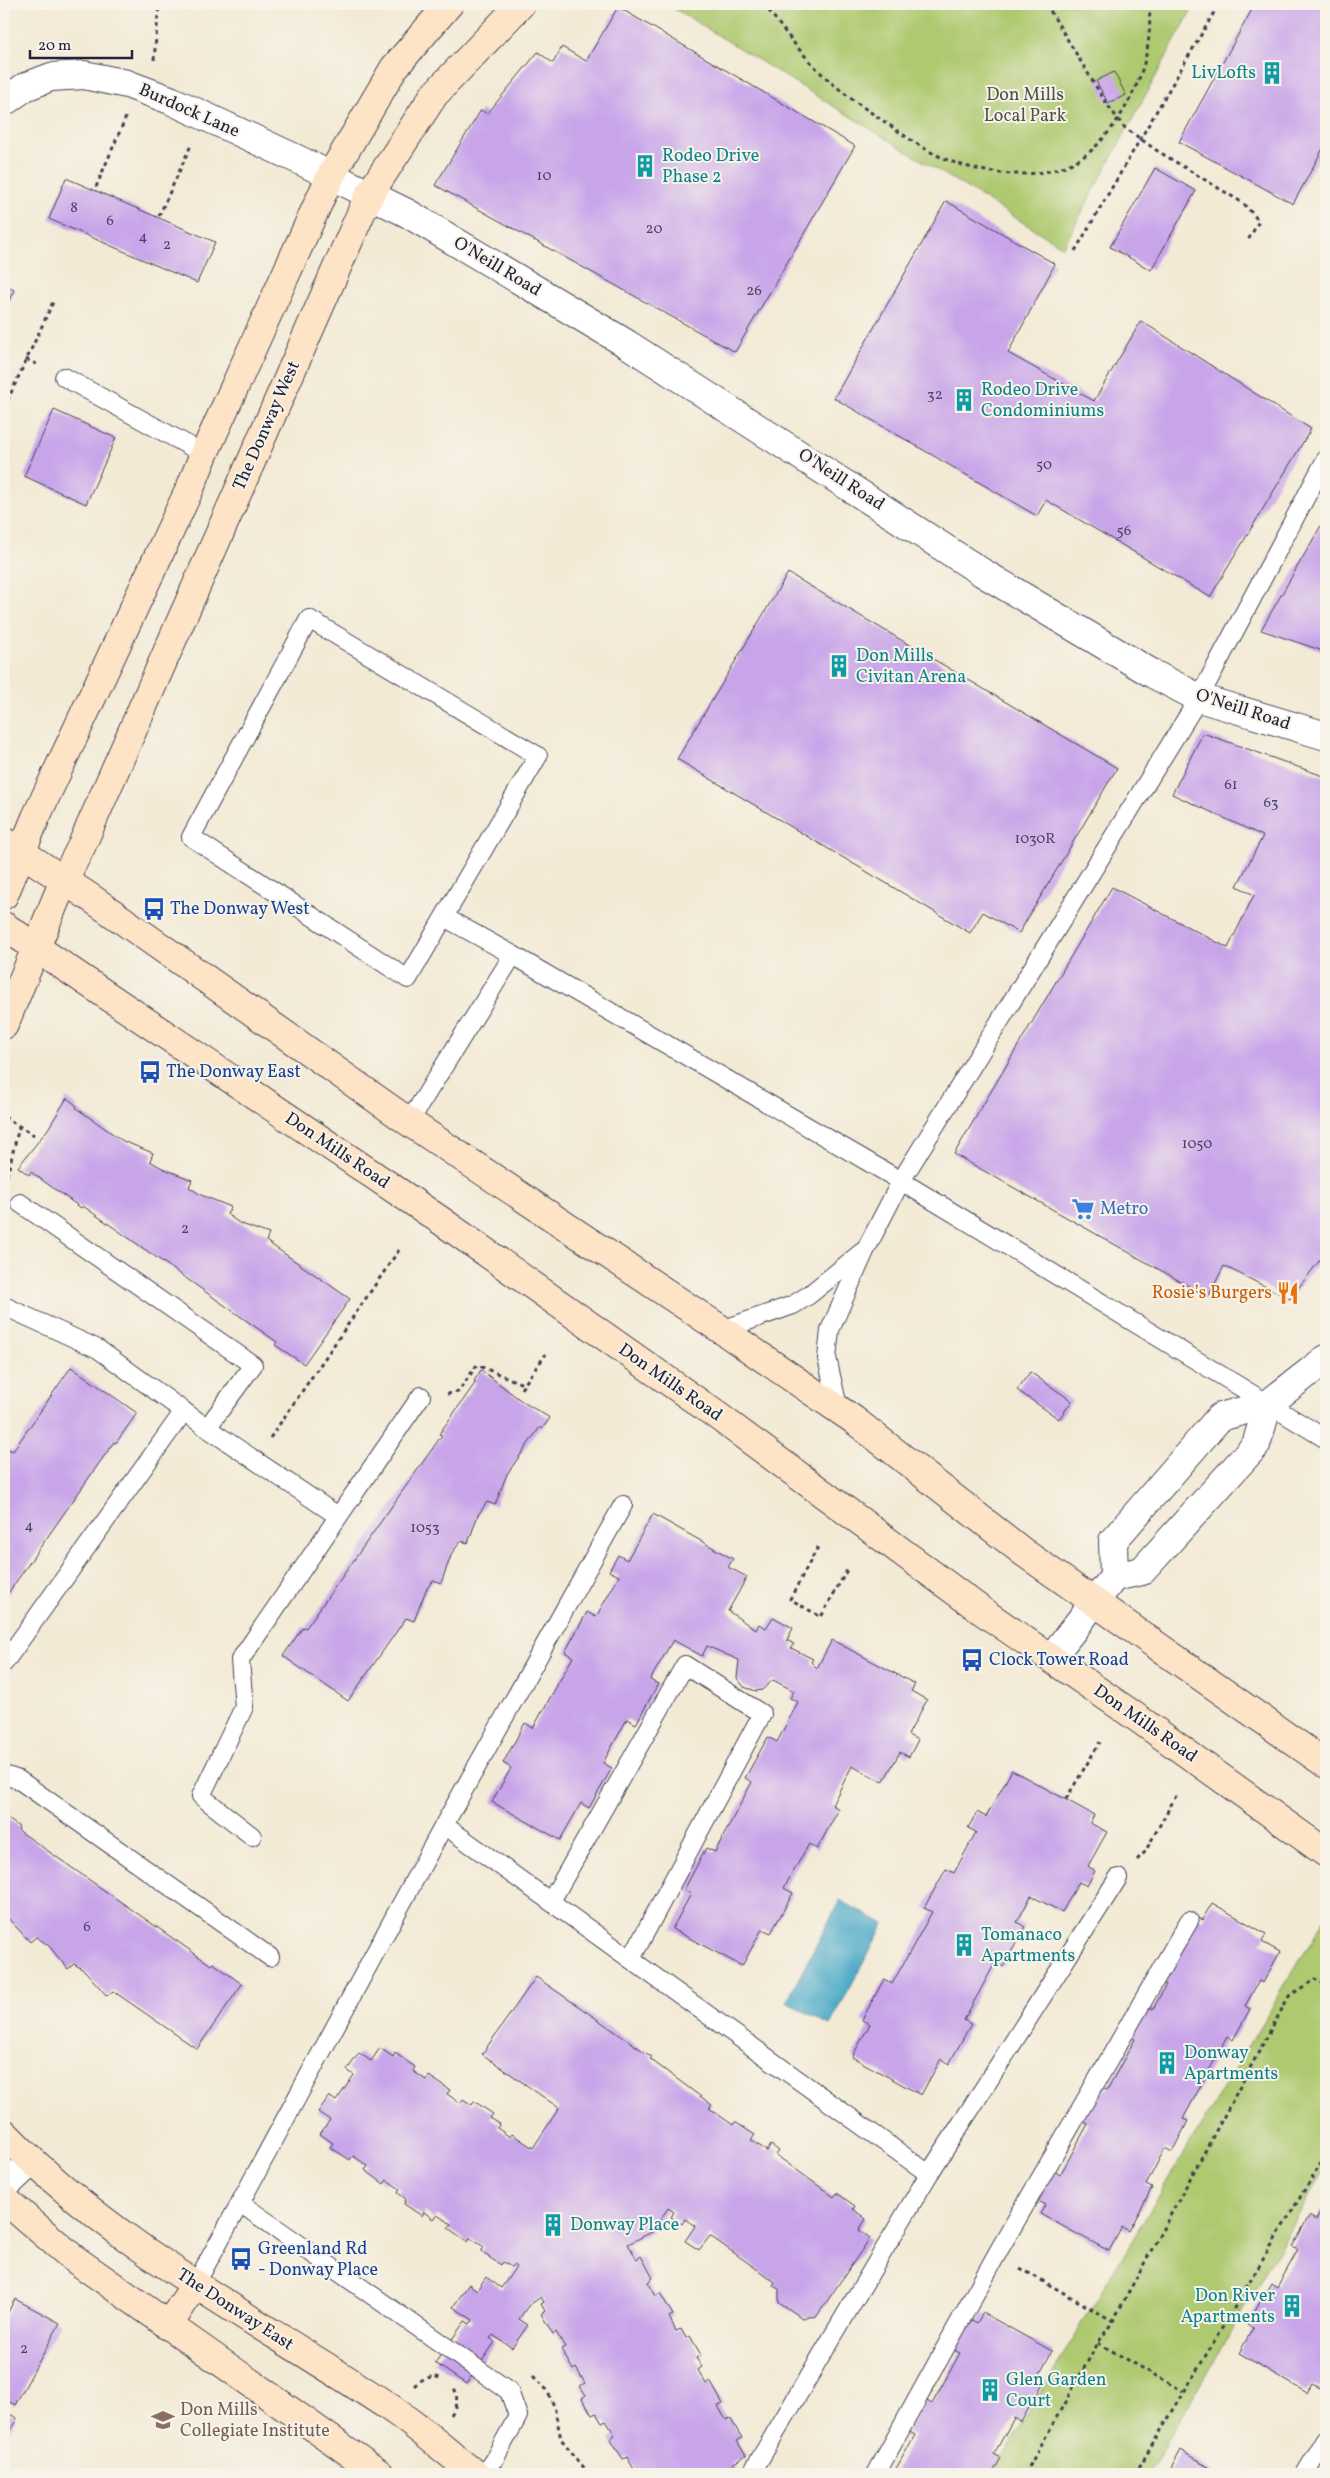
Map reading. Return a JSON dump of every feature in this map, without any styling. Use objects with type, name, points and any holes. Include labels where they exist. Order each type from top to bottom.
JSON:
[{"type":"street","points":[[4,895],[13,847],[191,486],[331,175],[394,68],[448,4]]},
{"type":"street","name":"The Donway West","points":[[64,880],[81,847],[369,195],[434,95],[521,4]]},
{"type":"street","name":"Burdock Lane","points":[[4,102],[25,87],[51,77],[84,75],[144,90],[331,175],[369,195]]},
{"type":"street","name":"O'Neill Road","points":[[369,195],[407,213],[627,344],[783,442],[983,573],[1153,674],[1199,698],[1326,736]]},
{"type":"street","points":[[13,847],[64,880],[409,1122],[839,1410],[1023,1552],[1326,1764]]},
{"type":"street","points":[[4,1025],[64,880]]},
{"type":"street","name":"Don Mills Road","points":[[4,926],[440,1220],[715,1414],[982,1611],[1326,1853]]},
{"type":"street","points":[[1114,1577],[1113,1541],[1220,1417],[1268,1404],[1326,1360]]},
{"type":"street","points":[[1051,1658],[1114,1577],[1142,1571],[1256,1445],[1268,1404]]},
{"type":"street","name":"The Donway East","points":[[4,2133],[32,2162],[121,2234],[195,2285],[393,2410],[475,2474]]},
{"type":"street","points":[[4,2187],[32,2162]]},
{"type":"street","points":[[4,2200],[73,2258],[380,2474]]},
{"type":"street","points":[[168,2326],[195,2285]]},
{"type":"lane","points":[[64,377],[204,454]]},
{"type":"lane","points":[[839,1410],[827,1358],[828,1338],[835,1317],[865,1251],[902,1181],[1199,698],[1326,459]]},
{"type":"lane","points":[[309,619],[538,756],[444,917],[408,979],[191,837],[309,619]]},
{"type":"lane","points":[[444,917],[513,955],[902,1181],[1326,1439]]},
{"type":"lane","points":[[409,1122],[513,955]]},
{"type":"lane","points":[[20,1203],[253,1365],[207,1428]]},
{"type":"lane","points":[[722,1330],[779,1311],[801,1300],[865,1251]]},
{"type":"lane","points":[[4,1306],[98,1349],[207,1428],[338,1516]]},
{"type":"lane","points":[[252,1836],[201,1796],[244,1707],[240,1660],[421,1396]]},
{"type":"lane","points":[[4,1663],[184,1411]]},
{"type":"lane","points":[[195,2285],[444,1825],[623,1505]]},
{"type":"lane","points":[[551,1901],[685,1665],[762,1714],[631,1959]]},
{"type":"lane","points":[[4,1775],[19,1780],[270,1958]]},
{"type":"lane","points":[[444,1825],[929,2174]]},
{"type":"lane","points":[[751,2474],[929,2174],[1118,1878]]},
{"type":"lane","points":[[876,2474],[998,2250],[1189,1921]]},
{"type":"lane","points":[[240,2203],[509,2391],[518,2416],[484,2474]]},
{"type":"lane","points":[[1305,2474],[1326,2439]]},
{"type":"path","points":[[96,187],[144,90],[160,4]]},
{"type":"path","points":[[764,4],[796,46],[831,81],[926,149],[954,162],[995,172],[1032,173],[1056,170],[1077,161],[1097,146],[1118,119],[1135,92],[1142,72],[1148,45],[1149,4]]},
{"type":"path","points":[[1046,4],[1118,119],[1140,138],[1243,203],[1259,222],[1247,242]]},
{"type":"path","points":[[1075,251],[1219,4]]},
{"type":"path","points":[[159,216],[204,116]]},
{"type":"path","points":[[1322,204],[1326,197]]},
{"type":"path","points":[[4,408],[54,300]]},
{"type":"path","points":[[4,1117],[34,1135]]},
{"type":"path","points":[[7,1176],[19,1127]]},
{"type":"path","points":[[255,1460],[399,1250]]},
{"type":"path","points":[[521,1389],[546,1354]]},
{"type":"path","points":[[421,1396],[458,1392],[477,1365],[524,1385]]},
{"type":"path","points":[[818,1547],[790,1599],[821,1618],[848,1568]]},
{"type":"path","points":[[1066,1800],[1100,1742]]},
{"type":"path","points":[[1118,1878],[1145,1852],[1177,1794]]},
{"type":"path","points":[[1025,2474],[1098,2343],[1113,2321],[1289,1996],[1315,1979],[1326,1985]]},
{"type":"path","points":[[1135,2474],[1326,2154]]},
{"type":"path","points":[[998,2250],[1010,2263],[1113,2321]]},
{"type":"path","points":[[1098,2343],[1183,2391]]},
{"type":"path","points":[[410,2390],[421,2380],[436,2376],[442,2378]]},
{"type":"path","points":[[449,2381],[457,2392],[456,2406],[450,2418]]},
{"type":"green space","name":"Don Mills Local Park","points":[[667,4],[1195,4],[1063,247]]},
{"type":"green space","points":[[1326,1917],[1326,2168],[1148,2474],[992,2474]]},
{"type":"water","points":[[840,1900],[884,1924],[830,2025],[786,2002]]},
{"type":"building","name":"LivLofts","points":[[1255,4],[1326,4],[1326,143],[1293,204],[1179,142]]},
{"type":"building","name":"Rodeo Drive Phase 2","points":[[618,7],[855,146],[735,352],[435,185],[481,110],[487,114],[538,52],[553,63],[562,47],[586,61]]},
{"type":"building","points":[[1114,72],[1126,95],[1108,103],[1096,81]]},
{"type":"building","points":[[1155,168],[1196,191],[1151,270],[1110,247]]},
{"type":"building","points":[[66,178],[215,242],[197,283],[49,219]]},
{"type":"building","name":"Rodeo Drive Condominiums","points":[[946,201],[1055,264],[1008,353],[1094,401],[1141,321],[1311,429],[1210,597],[1046,500],[1037,516],[834,398]]},
{"type":"building","points":[[4,285],[14,290],[4,311]]},
{"type":"building","points":[[54,410],[116,438],[86,504],[24,476]]},
{"type":"building","points":[[1326,517],[1326,652],[1261,630]]},
{"type":"building","name":"Don Mills Civitan Arena","points":[[788,573],[1117,768],[1019,933],[983,912],[970,933],[677,759]]},
{"type":"building","points":[[1203,733],[1326,777],[1326,1252],[1290,1299],[1224,1266],[1208,1297],[954,1154],[1112,887],[1228,948],[1254,895],[1237,886],[1263,836],[1172,794]]},
{"type":"building","points":[[67,1098],[77,1106],[76,1108],[123,1141],[153,1153],[150,1161],[192,1180],[189,1187],[201,1195],[231,1207],[227,1214],[239,1223],[269,1234],[266,1241],[350,1299],[304,1364],[275,1345],[277,1342],[83,1206],[81,1208],[31,1172],[29,1175],[18,1167],[48,1129]]},
{"type":"building","points":[[71,1367],[137,1413],[116,1443],[114,1442],[4,1599],[5,1448],[13,1451]]},
{"type":"building","points":[[481,1370],[523,1402],[550,1418],[542,1429],[540,1427],[507,1474],[495,1505],[487,1502],[478,1515],[468,1543],[461,1541],[452,1553],[441,1583],[433,1580],[426,1590],[414,1621],[406,1618],[348,1701],[283,1656],[303,1627],[306,1628],[442,1435],[439,1434],[476,1382],[474,1381]]},
{"type":"building","points":[[1030,1372],[1072,1401],[1059,1419],[1017,1390]]},
{"type":"building","points":[[653,1514],[733,1559],[728,1567],[747,1577],[728,1611],[756,1630],[759,1624],[766,1628],[773,1617],[793,1628],[787,1640],[794,1644],[791,1648],[813,1659],[811,1662],[817,1668],[832,1640],[915,1684],[911,1691],[927,1700],[908,1735],[918,1740],[909,1757],[900,1752],[883,1782],[852,1766],[832,1805],[839,1809],[817,1849],[809,1844],[784,1888],[793,1893],[771,1933],[762,1929],[742,1966],[672,1929],[691,1894],[684,1890],[706,1848],[715,1852],[752,1782],[745,1778],[768,1737],[777,1742],[798,1702],[790,1698],[794,1691],[773,1680],[762,1690],[756,1691],[744,1687],[737,1678],[739,1660],[707,1646],[702,1656],[673,1640],[650,1680],[658,1684],[636,1724],[627,1719],[603,1763],[612,1768],[589,1808],[581,1803],[560,1840],[492,1802],[511,1768],[503,1763],[525,1723],[533,1728],[573,1657],[565,1652],[587,1612],[596,1617],[619,1576],[609,1571],[618,1555],[627,1560]]},
{"type":"building","name":"Tomanaco Apartments","points":[[1012,1770],[1094,1815],[1090,1823],[1107,1832],[1088,1866],[1095,1871],[1087,1886],[1079,1882],[1062,1912],[1031,1896],[1017,1922],[1025,1927],[1003,1967],[995,1963],[964,2020],[971,2024],[949,2064],[941,2059],[921,2095],[852,2057],[870,2024],[862,2020],[884,1979],[892,1984],[932,1912],[924,1908],[946,1869],[954,1873],[976,1832],[968,1828],[977,1812],[986,1817]]},
{"type":"building","points":[[4,1816],[19,1827],[18,1830],[211,1965],[213,1963],[242,1984],[197,2049],[113,1991],[107,1996],[85,1971],[74,1964],[68,1969],[48,1945],[36,1937],[30,1942],[4,1914]]},
{"type":"building","name":"Donway Apartments","points":[[1212,1903],[1266,1934],[1262,1942],[1280,1952],[1263,1983],[1259,1981],[1245,2006],[1250,2009],[1233,2040],[1227,2037],[1183,2119],[1188,2121],[1172,2152],[1165,2148],[1146,2185],[1152,2188],[1129,2231],[1122,2227],[1109,2251],[1040,2214],[1045,2205],[1037,2201],[1054,2171],[1060,2175],[1088,2124],[1081,2120],[1100,2086],[1107,2090],[1135,2039],[1128,2035],[1145,2005],[1153,2009],[1166,1985],[1159,1981],[1194,1916],[1202,1920]]},
{"type":"building","name":"Donway Place","points":[[536,1977],[652,2057],[650,2059],[712,2105],[709,2108],[733,2125],[735,2122],[755,2135],[751,2140],[767,2151],[771,2145],[779,2151],[776,2155],[834,2197],[837,2193],[855,2206],[853,2209],[866,2219],[859,2230],[870,2238],[817,2316],[802,2318],[779,2302],[779,2289],[773,2286],[775,2282],[710,2236],[699,2250],[685,2241],[695,2226],[685,2219],[682,2224],[671,2217],[674,2212],[668,2208],[652,2232],[628,2244],[637,2259],[641,2256],[653,2278],[648,2282],[656,2296],[660,2293],[673,2315],[669,2317],[676,2331],[681,2329],[686,2338],[690,2336],[701,2355],[696,2358],[702,2367],[698,2370],[706,2384],[710,2381],[723,2404],[718,2406],[726,2420],[730,2418],[742,2438],[737,2441],[746,2456],[732,2464],[738,2474],[629,2474],[635,2471],[627,2457],[623,2459],[610,2439],[615,2435],[606,2421],[602,2423],[596,2413],[592,2415],[582,2398],[586,2395],[580,2386],[585,2383],[576,2368],[573,2370],[561,2349],[565,2347],[556,2332],[553,2334],[541,2314],[545,2311],[541,2304],[544,2302],[541,2297],[528,2306],[519,2319],[528,2325],[512,2348],[493,2335],[490,2338],[495,2342],[466,2384],[435,2363],[465,2321],[470,2324],[473,2320],[453,2307],[469,2284],[477,2290],[486,2277],[501,2288],[516,2267],[513,2265],[511,2267],[503,2262],[501,2265],[481,2252],[484,2247],[470,2238],[468,2242],[448,2228],[451,2224],[437,2215],[433,2219],[424,2212],[422,2216],[404,2204],[406,2199],[398,2193],[400,2189],[387,2180],[384,2184],[365,2170],[368,2166],[353,2156],[350,2160],[330,2147],[333,2143],[320,2134],[330,2120],[318,2112],[329,2096],[336,2101],[354,2075],[347,2070],[359,2053],[371,2061],[380,2048],[393,2057],[395,2053],[415,2067],[413,2071],[426,2080],[429,2076],[450,2090],[447,2094],[460,2103],[463,2099],[472,2105],[474,2101],[493,2114],[490,2118],[500,2124],[497,2128],[510,2137],[512,2134],[533,2148],[559,2108],[482,2054]]},
{"type":"building","name":"Don River Apartments","points":[[1326,2202],[1326,2376],[1319,2388],[1312,2384],[1307,2393],[1239,2353],[1253,2328],[1247,2324],[1271,2283],[1277,2287],[1298,2250],[1292,2247],[1309,2216],[1316,2220]]},
{"type":"building","points":[[15,2299],[60,2323],[15,2405],[4,2399],[4,2320]]},
{"type":"building","name":"Glen Garden Court","points":[[983,2313],[1052,2351],[1038,2377],[1045,2380],[1021,2422],[1014,2418],[994,2454],[1001,2458],[992,2474],[893,2474],[915,2435],[908,2431],[925,2400],[932,2404],[960,2353],[954,2350],[970,2319],[977,2323]]},
{"type":"building","points":[[4,2411],[17,2418],[4,2443]]},
{"type":"building","points":[[1181,2450],[1221,2474],[1168,2474]]},
{"type":"place","name":"LivLofts","points":[[1272,73]]},
{"type":"place","name":"Rodeo Drive Phase 2","points":[[645,166]]},
{"type":"place","name":"Rodeo Drive Condominiums","points":[[964,400]]},
{"type":"place","name":"Don Mills Civitan Arena","points":[[839,666]]},
{"type":"place","name":"The Donway West","points":[[154,909]]},
{"type":"place","name":"The Donway East","points":[[150,1072]]},
{"type":"place","name":"Metro","points":[[1083,1209]]},
{"type":"place","name":"Rosie’s Burgers","points":[[1288,1293]]},
{"type":"place","name":"Clock Tower Road","points":[[972,1660]]},
{"type":"place","name":"Tomanaco Apartments","points":[[964,1945]]},
{"type":"place","name":"Donway Apartments","points":[[1167,2063]]},
{"type":"place","name":"Donway Place","points":[[553,2225]]},
{"type":"place","name":"Greenland Rd - Donway Place","points":[[241,2259]]},
{"type":"place","name":"Don River Apartments","points":[[1292,2306]]},
{"type":"place","name":"Glen Garden Court","points":[[990,2390]]},
{"type":"place","name":"Don Mills Collegiate Institute","points":[[163,2420]]}]
